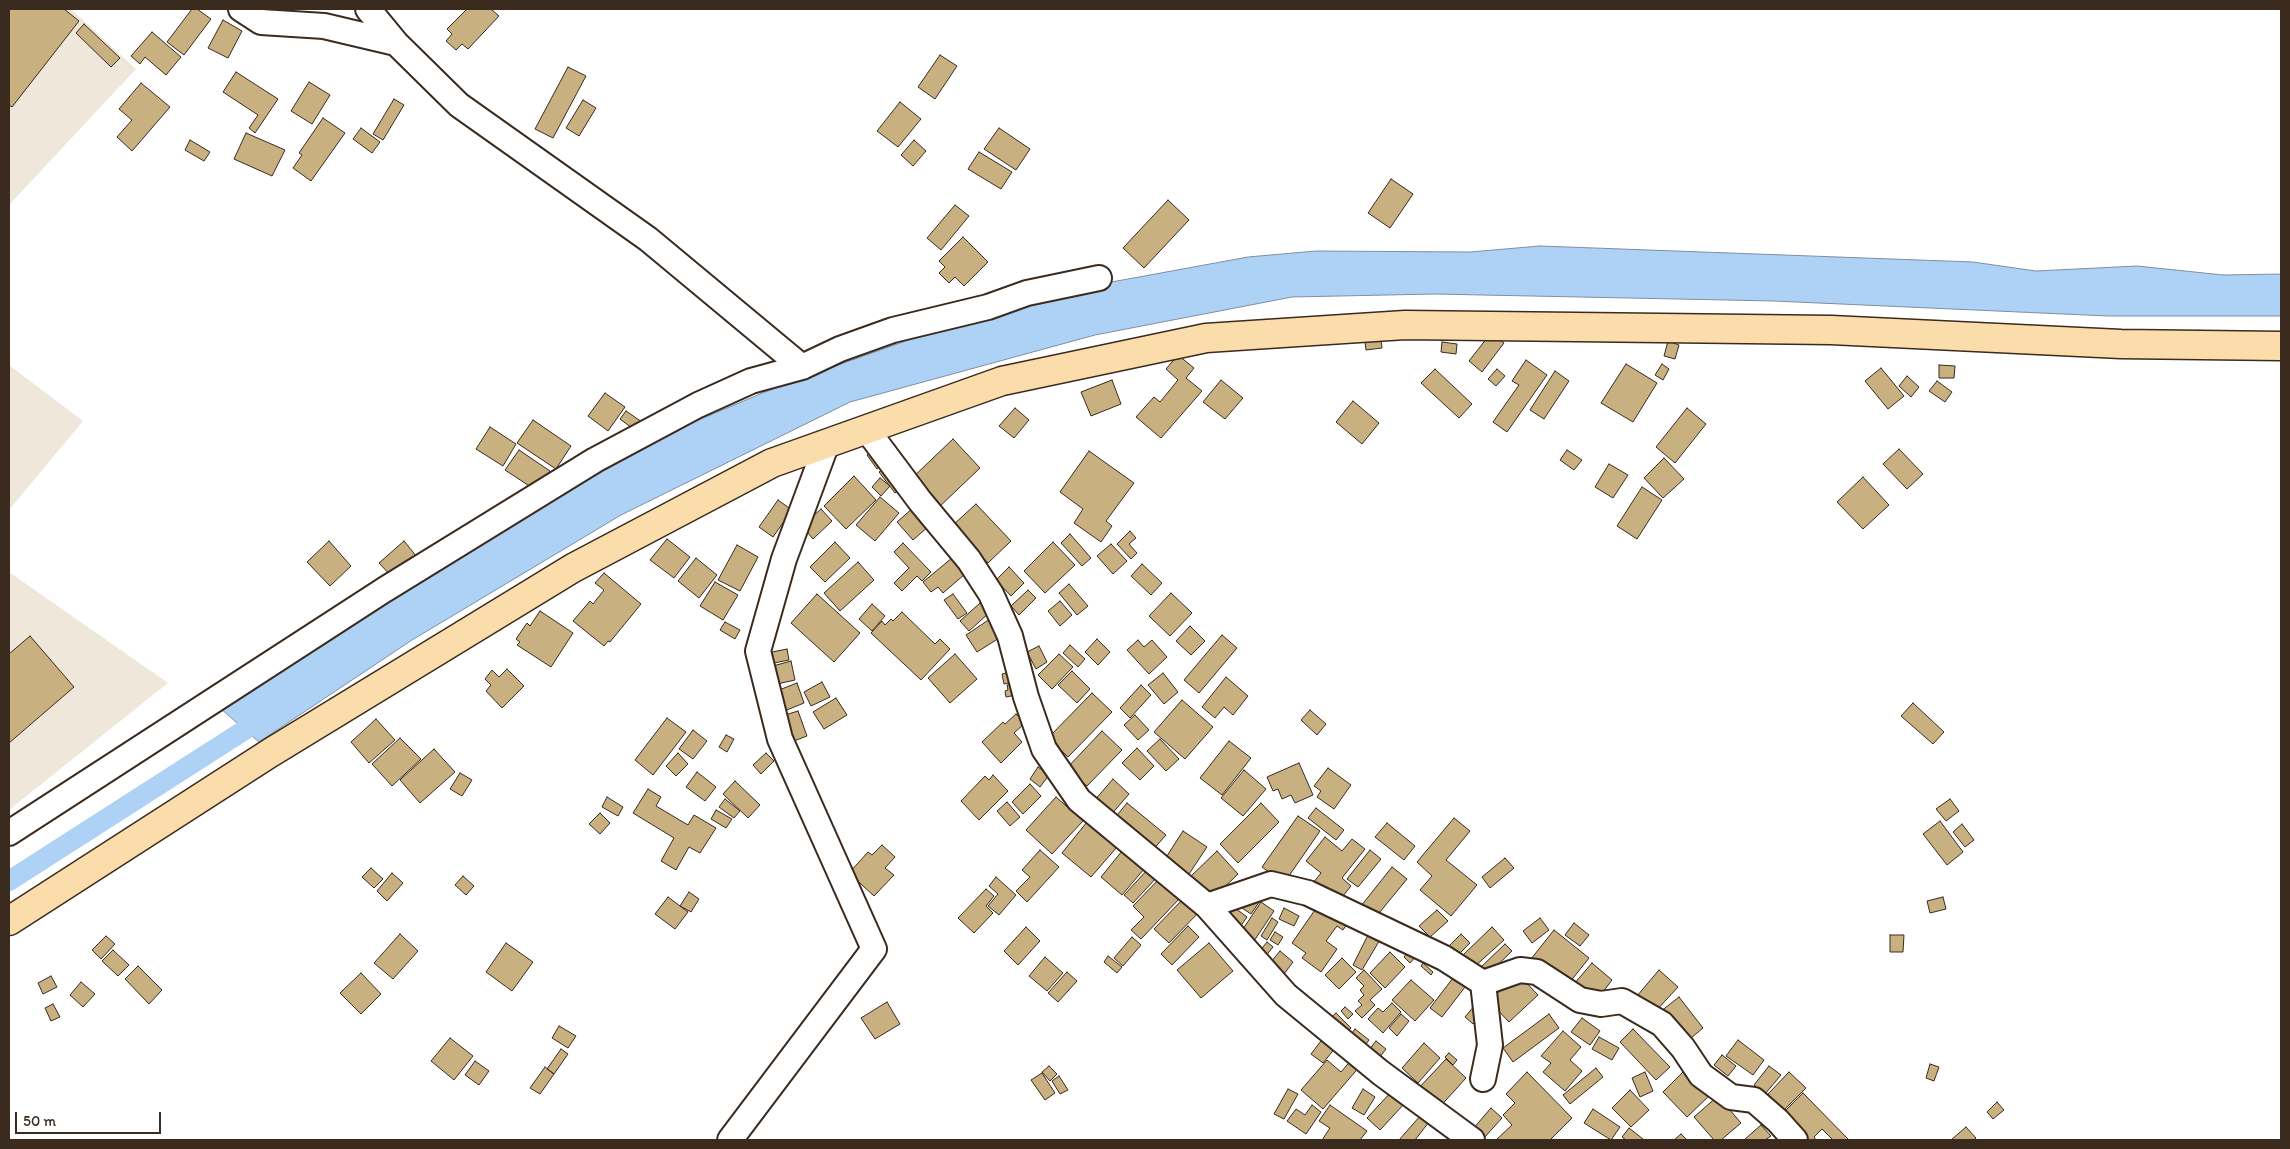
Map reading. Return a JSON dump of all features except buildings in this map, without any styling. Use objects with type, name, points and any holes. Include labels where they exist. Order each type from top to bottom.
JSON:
[{"type":"main road","points":[[9,921],[270,753],[573,568],[772,463],[1002,380],[1206,338],[1406,325],[1831,330],[2121,344],[2281,346]]},
{"type":"street","points":[[241,9],[261,22],[324,26],[396,43]]},
{"type":"street","points":[[368,9],[396,43],[460,105],[648,239],[802,367]]},
{"type":"street","points":[[9,833],[384,590],[595,460],[698,405],[742,385],[802,367],[840,349],[893,330],[988,307],[1027,293],[1099,278]]},
{"type":"street","points":[[867,430],[920,501],[969,560],[991,594],[1010,636],[1026,697],[1044,750],[1079,800],[1207,906],[1286,995],[1381,1073],[1472,1140]]},
{"type":"street","points":[[730,1140],[874,950],[780,739],[758,651],[784,559],[827,444]]},
{"type":"street","points":[[1207,906],[1271,884],[1308,893],[1444,958],[1483,982],[1520,970],[1537,972],[1580,1000],[1601,1004],[1622,1000],[1662,1024],[1683,1048],[1701,1075],[1731,1097],[1754,1100],[1778,1121],[1795,1140]]},
{"type":"street","points":[[1483,982],[1490,1044],[1483,1079]]},
{"type":"shaded area","points":[[9,9],[71,9],[136,69],[9,205]]},
{"type":"shaded area","points":[[9,365],[83,421],[9,510]]},
{"type":"shaded area","points":[[9,572],[168,683],[9,810]]},
{"type":"water","points":[[1540,246],[1973,262],[2036,271],[2137,266],[2223,275],[2281,274],[2281,316],[2108,316],[1774,301],[1434,294],[1292,297],[1095,335],[850,402],[621,515],[412,640],[259,742],[220,708],[515,519],[696,421],[784,384],[951,325],[1079,288],[1248,257],[1316,251],[1470,252]]},
{"type":"waterway","points":[[9,881],[268,715]]}]
